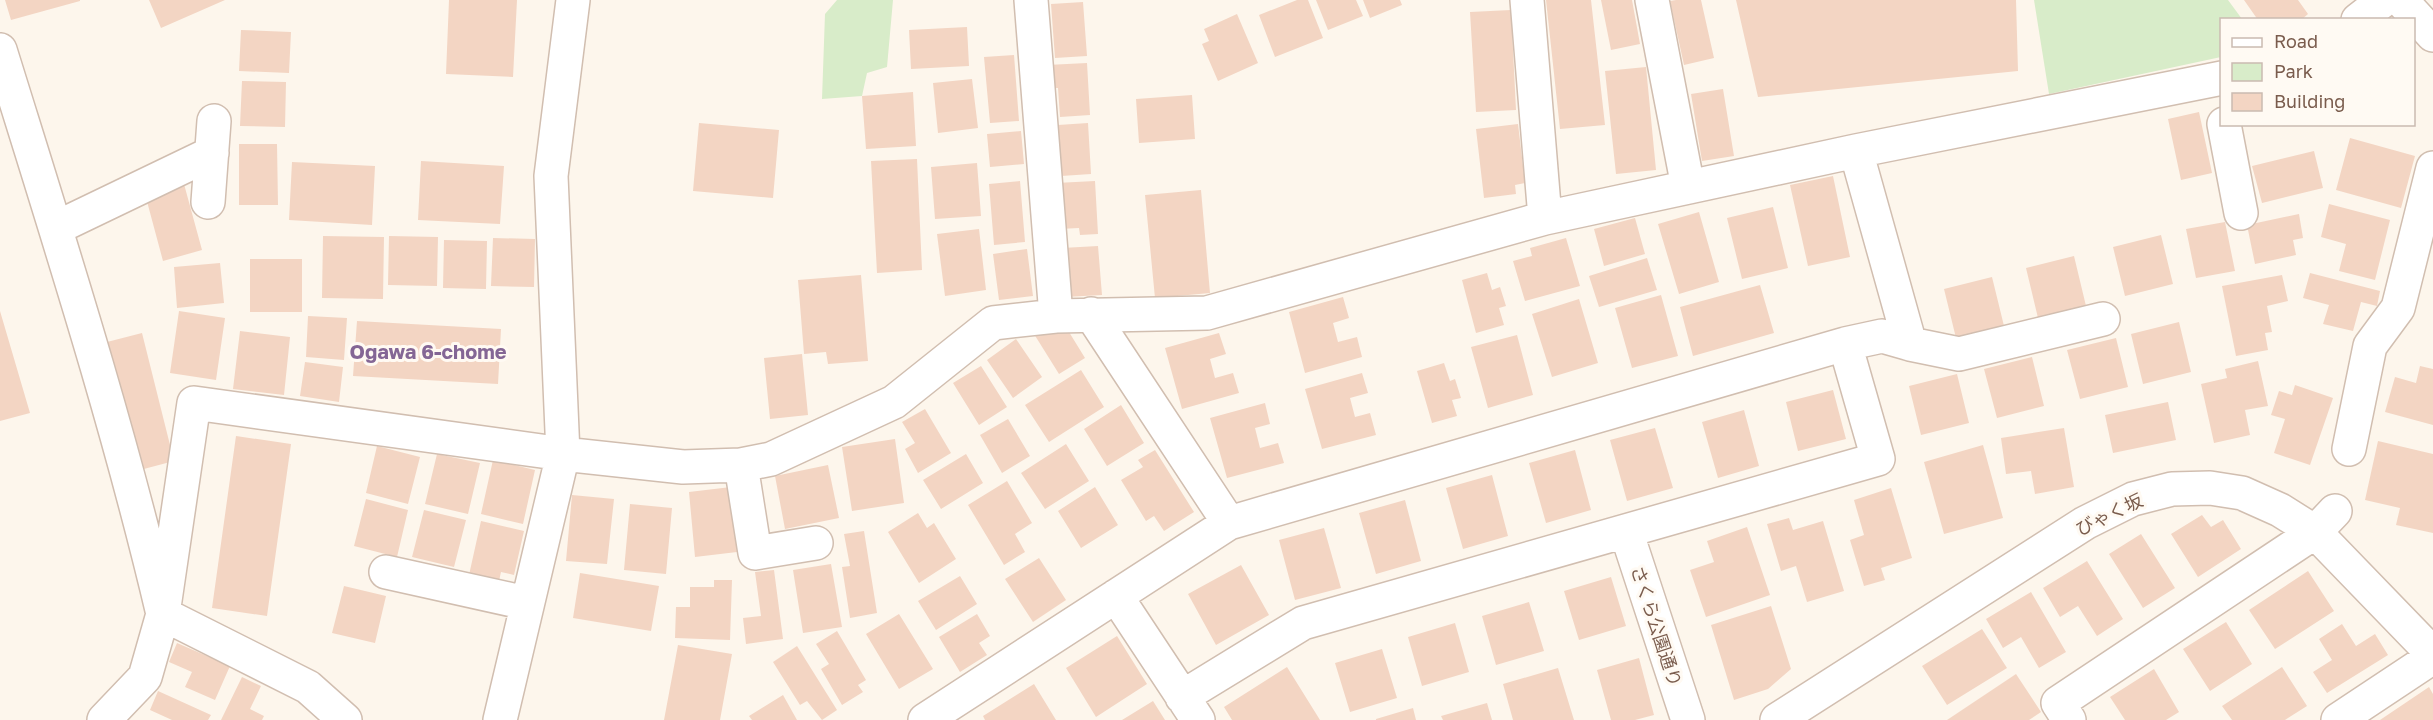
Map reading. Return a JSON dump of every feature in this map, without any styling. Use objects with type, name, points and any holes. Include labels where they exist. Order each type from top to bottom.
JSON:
[{"type":"street","points":[[500,720],[562,454],[551,176],[573,0]]},
{"type":"street","points":[[1031,0],[1056,316]]},
{"type":"street","points":[[1527,0],[1545,218]]},
{"type":"street","points":[[1652,0],[1689,187]]},
{"type":"street","points":[[2361,18],[2384,0]]},
{"type":"street","points":[[2401,0],[2433,34]]},
{"type":"street","points":[[0,50],[56,228],[136,500],[164,614],[308,687],[345,720]]},
{"type":"street","points":[[104,720],[145,677],[164,614],[194,403],[562,454],[683,467],[741,465],[771,459],[894,402],[993,323],[1091,314],[1208,313],[1545,218],[1856,151],[2218,79],[2220,96]]},
{"type":"street","points":[[2223,126],[2241,213]]},
{"type":"street","points":[[56,228],[213,137],[208,202]]},
{"type":"street","points":[[1856,151],[1910,344]]},
{"type":"street","points":[[2349,449],[2370,346],[2398,308],[2433,168]]},
{"type":"street","points":[[1091,314],[1229,524]]},
{"type":"street","points":[[928,719],[1229,524],[1845,344],[1882,336],[1959,354],[2103,319]]},
{"type":"street","points":[[1116,596],[1190,708],[1304,623],[1878,459],[1845,344]]},
{"type":"street","points":[[741,465],[755,553],[816,543]]},
{"type":"street","name":"びゃく坂","points":[[1777,720],[2085,523],[2133,499],[2172,489],[2210,488],[2242,493],[2280,510],[2325,521],[2433,655]]},
{"type":"street","points":[[2069,720],[2058,702],[2325,521]]},
{"type":"street","name":"さくら公園通り","points":[[1626,531],[1688,720]]},
{"type":"street","points":[[386,572],[526,603]]},
{"type":"street","points":[[2338,720],[2433,655]]},
{"type":"green space","points":[[837,0],[893,0],[887,67],[867,73],[862,96],[822,99],[825,14]]},
{"type":"green space","points":[[2034,0],[2228,0],[2241,18],[2220,18],[2220,57],[2049,94]]},
{"type":"building","points":[[5,0],[80,0],[80,1],[11,20]]},
{"type":"building","points":[[149,0],[225,0],[161,28]]},
{"type":"building","points":[[449,0],[517,0],[513,77],[446,74]]},
{"type":"building","points":[[1297,0],[1308,0],[1323,38],[1275,57],[1259,15]]},
{"type":"building","points":[[1316,0],[1356,0],[1363,16],[1328,30]]},
{"type":"building","points":[[1363,0],[1400,0],[1402,5],[1370,18]]},
{"type":"building","points":[[1546,0],[1591,0],[1605,125],[1560,129]]},
{"type":"building","points":[[1601,0],[1632,0],[1640,44],[1611,50]]},
{"type":"building","points":[[1701,0],[1714,58],[1684,65],[1670,1]]},
{"type":"building","points":[[1736,0],[2016,0],[2018,71],[1758,97]]},
{"type":"building","points":[[2244,0],[2298,0],[2308,14],[2303,18],[2257,18]]},
{"type":"building","points":[[1083,2],[1087,56],[1055,58],[1051,4]]},
{"type":"building","points":[[1511,10],[1516,110],[1476,112],[1470,12]]},
{"type":"building","points":[[1237,14],[1258,63],[1218,81],[1202,44],[1209,41],[1204,29]]},
{"type":"building","points":[[967,27],[969,66],[911,69],[909,30]]},
{"type":"building","points":[[241,30],[291,32],[289,73],[239,71]]},
{"type":"building","points":[[1014,55],[1019,121],[990,123],[984,57]]},
{"type":"building","points":[[1087,63],[1090,115],[1060,117],[1058,88],[1049,88],[1047,65]]},
{"type":"building","points":[[1646,67],[1656,170],[1616,174],[1605,71]]},
{"type":"building","points":[[972,79],[978,128],[938,133],[933,83]]},
{"type":"building","points":[[242,81],[286,82],[285,127],[240,126]]},
{"type":"building","points":[[1723,89],[1734,156],[1702,161],[1691,94]]},
{"type":"building","points":[[913,92],[916,146],[866,149],[862,96]]},
{"type":"building","points":[[1192,95],[1195,139],[1139,143],[1136,99]]},
{"type":"building","points":[[2199,112],[2212,173],[2181,180],[2168,119]]},
{"type":"building","points":[[699,123],[779,130],[773,198],[693,191]]},
{"type":"building","points":[[1088,123],[1091,174],[1061,176],[1058,125]]},
{"type":"building","points":[[1518,124],[1525,183],[1515,185],[1516,194],[1484,198],[1476,129]]},
{"type":"building","points":[[1021,131],[1024,164],[990,167],[987,134]]},
{"type":"building","points":[[2350,138],[2415,156],[2401,208],[2336,190]]},
{"type":"building","points":[[239,144],[277,144],[278,205],[239,205]]},
{"type":"building","points":[[2314,151],[2323,188],[2262,203],[2252,166]]},
{"type":"building","points":[[917,159],[922,270],[877,273],[871,161]]},
{"type":"building","points":[[421,161],[504,166],[500,224],[418,220]]},
{"type":"building","points":[[292,162],[375,166],[372,225],[289,220]]},
{"type":"building","points":[[977,163],[981,216],[935,219],[931,167]]},
{"type":"building","points":[[1833,176],[1850,257],[1808,266],[1790,185]]},
{"type":"building","points":[[1020,181],[1025,242],[994,245],[989,184]]},
{"type":"building","points":[[1095,181],[1098,234],[1080,235],[1079,228],[1059,229],[1056,183]]},
{"type":"building","points":[[184,184],[202,250],[163,261],[145,194]]},
{"type":"building","points":[[1201,190],[1210,293],[1155,298],[1145,195]]},
{"type":"building","points":[[2329,204],[2390,220],[2375,280],[2339,271],[2346,244],[2321,237]]},
{"type":"building","points":[[1773,207],[1788,268],[1742,279],[1727,218]]},
{"type":"building","points":[[1699,212],[1719,282],[1679,294],[1658,224]]},
{"type":"building","points":[[2299,214],[2303,238],[2293,240],[2296,255],[2255,264],[2247,225]]},
{"type":"building","points":[[1635,218],[1645,254],[1604,266],[1594,229]]},
{"type":"building","points":[[2225,222],[2235,271],[2196,278],[2186,229]]},
{"type":"building","points":[[979,229],[986,290],[945,296],[937,234]]},
{"type":"building","points":[[2161,235],[2173,284],[2125,296],[2113,247]]},
{"type":"building","points":[[323,236],[384,237],[383,299],[322,298]]},
{"type":"building","points":[[389,236],[438,237],[437,286],[388,285]]},
{"type":"building","points":[[493,238],[535,239],[534,287],[491,286]]},
{"type":"building","points":[[1566,238],[1580,286],[1525,301],[1513,261],[1532,256],[1530,248]]},
{"type":"building","points":[[444,240],[487,241],[486,289],[443,288]]},
{"type":"building","points":[[1098,246],[1102,295],[1065,297],[1062,248]]},
{"type":"building","points":[[1027,249],[1033,296],[999,300],[993,254]]},
{"type":"building","points":[[2074,256],[2086,306],[2038,318],[2026,268]]},
{"type":"building","points":[[1647,258],[1657,290],[1599,307],[1589,276]]},
{"type":"building","points":[[250,259],[302,259],[302,312],[250,312]]},
{"type":"building","points":[[220,263],[224,303],[177,308],[174,267]]},
{"type":"building","points":[[1487,273],[1492,290],[1500,287],[1506,306],[1499,308],[1504,325],[1476,333],[1462,280]]},
{"type":"building","points":[[2310,273],[2380,291],[2377,306],[2361,302],[2353,331],[2323,324],[2329,305],[2303,298]]},
{"type":"building","points":[[861,275],[868,361],[828,364],[826,352],[804,354],[798,280]]},
{"type":"building","points":[[2282,275],[2288,301],[2267,306],[2272,332],[2265,333],[2268,350],[2236,356],[2222,286]]},
{"type":"building","points":[[1992,277],[2004,326],[1956,338],[1944,289]]},
{"type":"building","points":[[1760,285],[1774,333],[1693,356],[1680,307]]},
{"type":"building","points":[[1661,295],[1678,356],[1632,368],[1615,308]]},
{"type":"building","points":[[1343,297],[1349,318],[1333,323],[1338,342],[1357,337],[1362,357],[1305,373],[1289,312]]},
{"type":"building","points":[[1579,299],[1598,363],[1552,377],[1532,314]]},
{"type":"building","points":[[0,311],[30,413],[0,421]]},
{"type":"building","points":[[179,311],[225,318],[216,380],[170,373]]},
{"type":"building","points":[[308,316],[347,318],[344,360],[306,357]]},
{"type":"building","points":[[357,321],[501,329],[498,384],[353,376]]},
{"type":"building","points":[[2179,322],[2191,372],[2143,384],[2131,334]]},
{"type":"building","points":[[240,331],[290,337],[284,395],[233,389]]},
{"type":"building","points":[[1069,332],[1085,358],[1059,374],[1034,334]]},
{"type":"building","points":[[142,333],[174,461],[140,470],[107,342]]},
{"type":"building","points":[[1219,333],[1226,354],[1210,359],[1215,378],[1233,373],[1239,393],[1182,409],[1165,348]]},
{"type":"building","points":[[1517,335],[1533,395],[1488,408],[1471,347]]},
{"type":"building","points":[[2116,338],[2128,387],[2080,399],[2067,350]]},
{"type":"building","points":[[1016,339],[1042,377],[1013,398],[987,360]]},
{"type":"building","points":[[802,354],[808,415],[770,419],[764,358]]},
{"type":"building","points":[[2032,357],[2044,406],[1997,418],[1984,369]]},
{"type":"building","points":[[2258,361],[2268,406],[2245,410],[2250,435],[2214,443],[2201,384],[2227,378],[2225,369]]},
{"type":"building","points":[[305,362],[343,367],[339,402],[300,396]]},
{"type":"building","points":[[1444,363],[1450,381],[1455,379],[1461,398],[1452,400],[1457,416],[1432,423],[1417,371]]},
{"type":"building","points":[[981,366],[1007,407],[979,425],[953,383]]},
{"type":"building","points":[[2420,366],[2433,369],[2433,425],[2385,412],[2395,377],[2416,383]]},
{"type":"building","points":[[1081,370],[1104,407],[1049,442],[1025,405]]},
{"type":"building","points":[[1362,373],[1368,393],[1350,398],[1355,417],[1370,413],[1376,435],[1322,449],[1305,389]]},
{"type":"building","points":[[1957,374],[1969,423],[1921,435],[1909,386]]},
{"type":"building","points":[[2295,385],[2333,398],[2310,465],[2274,453],[2285,419],[2271,415],[2279,391],[2292,395]]},
{"type":"building","points":[[1833,390],[1846,439],[1798,451],[1786,402]]},
{"type":"building","points":[[2168,402],[2176,440],[2113,453],[2105,415]]},
{"type":"building","points":[[1265,403],[1270,424],[1255,428],[1260,448],[1278,443],[1284,463],[1227,478],[1210,418]]},
{"type":"building","points":[[1121,405],[1144,443],[1107,466],[1084,429]]},
{"type":"building","points":[[925,409],[951,453],[918,473],[905,449],[915,443],[902,422]]},
{"type":"building","points":[[1744,410],[1759,466],[1718,478],[1702,422]]},
{"type":"building","points":[[1008,419],[1030,456],[1002,473],[980,435]]},
{"type":"building","points":[[1655,428],[1673,488],[1627,501],[1610,440]]},
{"type":"building","points":[[2064,428],[2074,487],[2035,494],[2031,471],[2006,474],[2001,438]]},
{"type":"building","points":[[236,436],[291,444],[267,616],[212,608]]},
{"type":"building","points":[[895,439],[904,503],[852,511],[842,447]]},
{"type":"building","points":[[2378,441],[2433,454],[2433,533],[2396,525],[2400,508],[2365,500]]},
{"type":"building","points":[[1066,444],[1089,481],[1045,509],[1021,473]]},
{"type":"building","points":[[1983,445],[2003,518],[1944,534],[1924,462]]},
{"type":"building","points":[[377,446],[420,457],[408,504],[366,493]]},
{"type":"building","points":[[1155,450],[1194,512],[1164,531],[1154,516],[1146,521],[1121,480],[1143,467],[1138,460]]},
{"type":"building","points":[[1575,450],[1591,510],[1546,523],[1529,463]]},
{"type":"building","points":[[437,454],[480,463],[468,514],[425,504]]},
{"type":"building","points":[[966,454],[983,483],[941,509],[923,480]]},
{"type":"building","points":[[493,460],[535,470],[523,524],[481,514]]},
{"type":"building","points":[[828,465],[839,518],[785,529],[775,476]]},
{"type":"building","points":[[1492,475],[1508,536],[1463,549],[1446,488]]},
{"type":"building","points":[[1007,481],[1032,523],[1015,534],[1025,552],[1004,565],[968,505]]},
{"type":"building","points":[[731,487],[737,552],[695,557],[689,492]]},
{"type":"building","points":[[1095,487],[1118,525],[1081,548],[1058,511]]},
{"type":"building","points":[[1891,488],[1912,558],[1881,568],[1885,580],[1864,586],[1850,540],[1864,535],[1854,500]]},
{"type":"building","points":[[572,495],[614,499],[607,564],[566,561]]},
{"type":"building","points":[[366,499],[408,510],[397,557],[354,546]]},
{"type":"building","points":[[1405,500],[1421,561],[1376,574],[1359,513]]},
{"type":"building","points":[[630,504],[672,508],[666,574],[624,570]]},
{"type":"building","points":[[424,510],[466,520],[454,567],[412,557]]},
{"type":"building","points":[[918,513],[927,528],[934,523],[956,559],[919,583],[888,532]]},
{"type":"building","points":[[2202,515],[2211,527],[2223,520],[2241,549],[2198,577],[2171,534]]},
{"type":"building","points":[[1789,518],[1793,530],[1823,521],[1844,591],[1807,602],[1796,566],[1781,571],[1767,524]]},
{"type":"building","points":[[481,521],[524,531],[514,575],[501,572],[499,581],[469,575]]},
{"type":"building","points":[[1747,527],[1770,595],[1706,617],[1690,570],[1714,562],[1707,541]]},
{"type":"building","points":[[1324,528],[1341,588],[1295,600],[1279,540]]},
{"type":"building","points":[[864,531],[877,613],[850,618],[842,567],[850,566],[844,534]]},
{"type":"building","points":[[2141,534],[2175,588],[2143,608],[2109,554]]},
{"type":"building","points":[[1039,558],[1066,600],[1033,622],[1005,579]]},
{"type":"building","points":[[2087,561],[2123,619],[2097,636],[2078,606],[2060,617],[2043,588]]},
{"type":"building","points":[[831,564],[842,627],[803,633],[793,570]]},
{"type":"building","points":[[1241,565],[1269,615],[1216,645],[1188,594]]},
{"type":"building","points":[[774,570],[783,639],[746,644],[743,618],[761,616],[755,572]]},
{"type":"building","points":[[2308,571],[2334,611],[2275,649],[2249,610]]},
{"type":"building","points":[[580,573],[659,586],[651,631],[573,618]]},
{"type":"building","points":[[960,576],[977,604],[936,630],[918,601]]},
{"type":"building","points":[[1611,577],[1626,626],[1579,640],[1564,591]]},
{"type":"building","points":[[714,580],[732,580],[730,640],[675,638],[676,607],[690,607],[690,587],[714,587]]},
{"type":"building","points":[[344,586],[386,596],[375,643],[332,633]]},
{"type":"building","points":[[2031,592],[2066,652],[2039,668],[2021,637],[2003,648],[1986,619]]},
{"type":"building","points":[[1529,602],[1544,651],[1496,665],[1482,616]]},
{"type":"building","points":[[1771,606],[1791,669],[1768,689],[1734,700],[1711,625]]},
{"type":"building","points":[[899,614],[933,669],[899,689],[866,634]]},
{"type":"building","points":[[977,614],[990,636],[979,643],[987,655],[960,672],[939,637]]},
{"type":"building","points":[[2226,622],[2252,664],[2210,691],[2183,649]]},
{"type":"building","points":[[1455,623],[1469,672],[1422,686],[1408,637]]},
{"type":"building","points":[[2342,624],[2356,646],[2375,634],[2388,655],[2327,693],[2313,672],[2332,660],[2319,639]]},
{"type":"building","points":[[1982,629],[2007,668],[1947,705],[1922,666]]},
{"type":"building","points":[[837,631],[866,680],[858,685],[863,692],[842,705],[821,669],[829,664],[816,644]]},
{"type":"building","points":[[1117,636],[1147,684],[1096,717],[1066,668]]},
{"type":"building","points":[[177,643],[230,666],[215,700],[185,687],[192,672],[169,662]]},
{"type":"building","points":[[678,645],[732,654],[720,720],[664,720]]},
{"type":"building","points":[[797,646],[837,710],[822,720],[807,701],[800,705],[773,662]]},
{"type":"building","points":[[1382,649],[1397,698],[1350,712],[1335,663]]},
{"type":"building","points":[[1639,658],[1654,715],[1635,720],[1611,720],[1597,670]]},
{"type":"building","points":[[1287,667],[1320,720],[1232,720],[1224,707]]},
{"type":"building","points":[[2282,667],[2307,706],[2285,720],[2232,720],[2222,706]]},
{"type":"building","points":[[1558,668],[1574,720],[1513,720],[1503,684]]},
{"type":"building","points":[[2154,669],[2179,712],[2166,720],[2125,720],[2110,697]]},
{"type":"building","points":[[2016,674],[2041,712],[2029,720],[1947,720]]},
{"type":"building","points":[[242,677],[261,686],[250,709],[264,716],[262,720],[221,720]]},
{"type":"building","points":[[1034,684],[1056,720],[985,720],[983,716]]},
{"type":"building","points":[[2429,687],[2433,694],[2433,720],[2380,720]]},
{"type":"building","points":[[158,691],[211,715],[208,720],[172,720],[150,710]]},
{"type":"building","points":[[783,695],[797,720],[752,720],[749,716]]},
{"type":"building","points":[[1153,701],[1165,720],[1122,720]]},
{"type":"building","points":[[1487,703],[1492,720],[1443,720],[1441,716]]},
{"type":"building","points":[[1413,708],[1416,720],[1376,720],[1376,719]]},
{"type":"district","name":"Ogawa 6-chome","points":[[428,351]]}]
